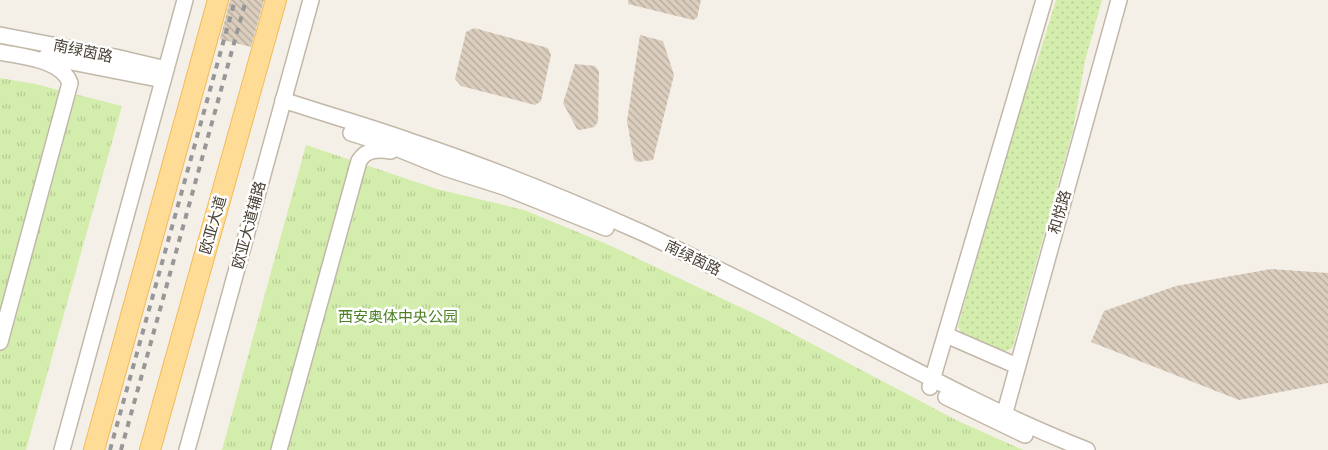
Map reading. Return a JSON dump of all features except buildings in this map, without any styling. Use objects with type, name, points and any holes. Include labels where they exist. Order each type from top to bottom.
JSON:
[{"type":"main road","points":[[94,450],[218,0]]},
{"type":"main road","name":"欧亚大道","points":[[150,450],[276,0]]},
{"type":"street","points":[[62,450],[186,0]]},
{"type":"street","name":"欧亚大道辅路","points":[[187,450],[311,0]]},
{"type":"street","points":[[931,384],[1044,0]]},
{"type":"street","name":"和悦路","points":[[1003,419],[1119,0]]},
{"type":"street","name":"南绿茵路","points":[[0,35],[115,57],[165,75]]},
{"type":"street","points":[[0,52],[53,65],[68,76],[70,84],[0,342]]},
{"type":"street","name":"南绿茵路","points":[[0,52],[42,56],[165,75]]},
{"type":"street","name":"南绿茵路","points":[[282,105],[445,168],[504,187],[625,236],[1003,419],[1060,450]]},
{"type":"street","name":"南绿茵路","points":[[282,105],[409,140],[475,164],[634,229],[782,301],[931,384]]},
{"type":"street","points":[[279,450],[359,161],[362,155],[375,150],[389,150],[419,158]]},
{"type":"street","points":[[946,335],[1017,366]]},
{"type":"street","name":"南绿茵路","points":[[1003,419],[1088,450]]},
{"type":"green space","points":[[1056,0],[1102,0],[1085,61],[1073,130],[1013,346],[1011,349],[1003,352],[962,334],[958,326],[1019,108],[1038,59]]},
{"type":"green space","points":[[0,78],[35,84],[122,106],[26,450],[0,450]]},
{"type":"green space","name":"西安奥体中央公园","points":[[306,145],[437,189],[524,210],[609,245],[763,318],[956,420],[1023,450],[222,450]]},
{"type":"railway","points":[[110,450],[235,0]]},
{"type":"railway","points":[[121,450],[246,0]]}]
